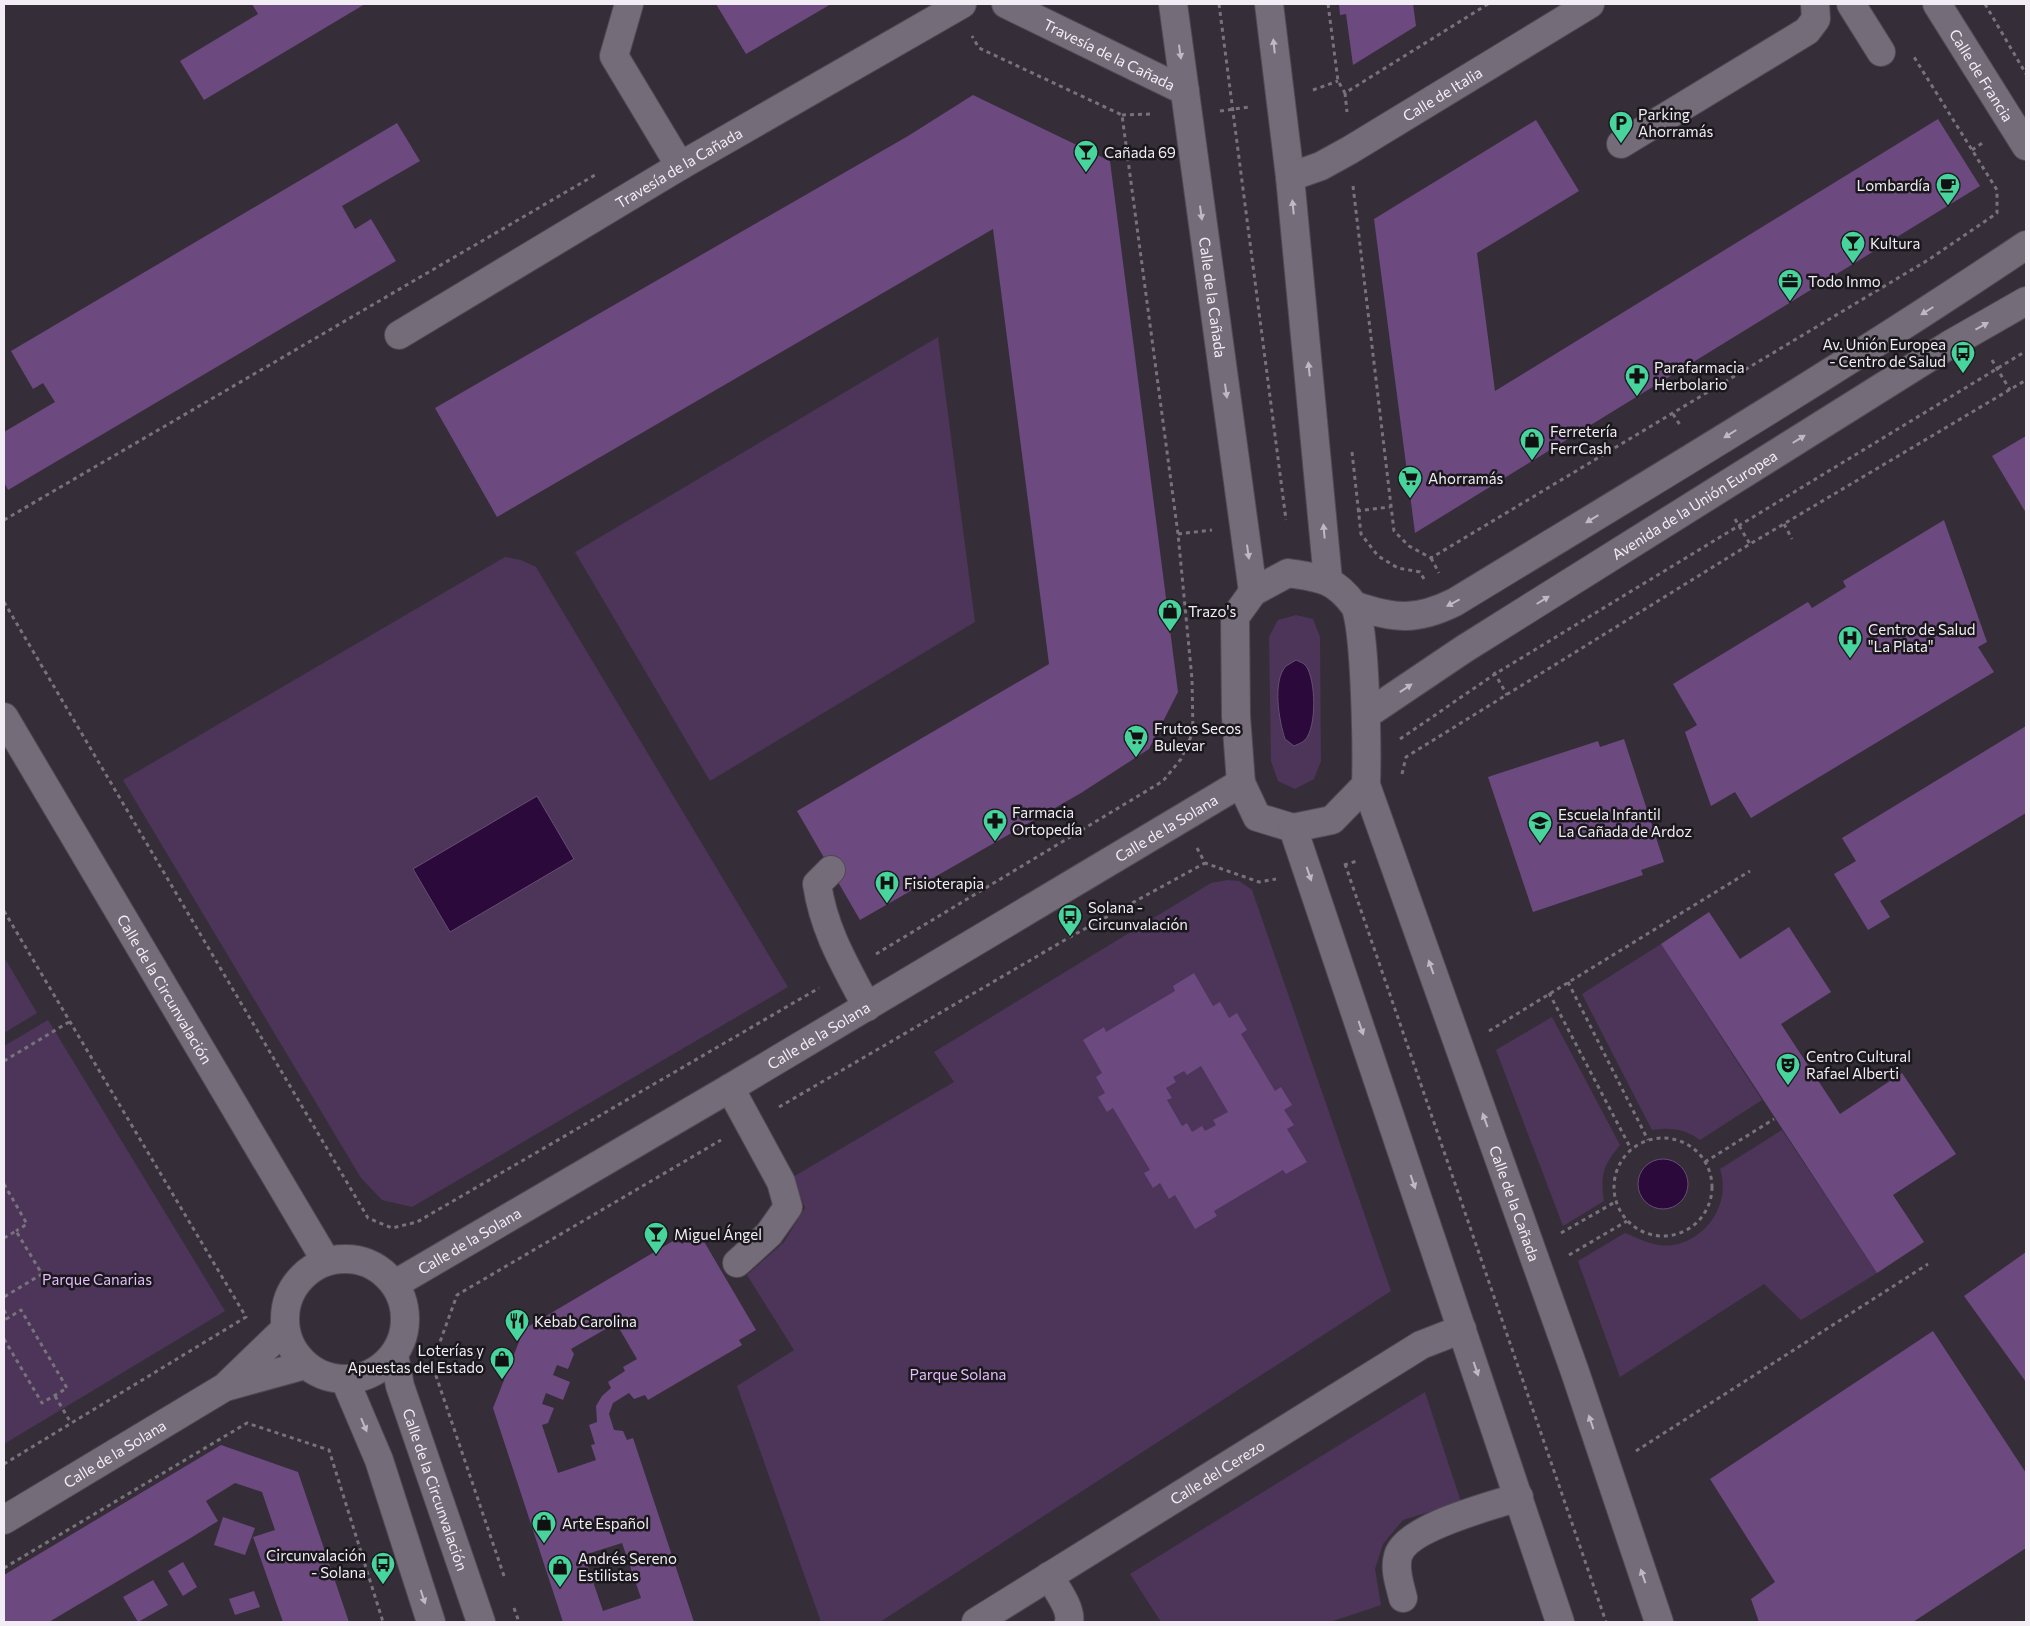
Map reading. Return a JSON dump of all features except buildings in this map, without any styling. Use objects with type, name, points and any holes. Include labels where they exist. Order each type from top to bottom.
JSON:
[{"type":"street","points":[[629,4],[614,56],[680,166]]},
{"type":"street","name":"Travesía de la Cañada","points":[[1006,4],[1186,102]]},
{"type":"street","name":"Calle de la Cañada","points":[[1173,4],[1254,592]]},
{"type":"street","points":[[1269,4],[1290,177],[1328,580]]},
{"type":"street","name":"Calle de Italia","points":[[1290,177],[1321,166],[1350,150],[1590,4]]},
{"type":"street","points":[[1621,144],[1807,31],[1816,19],[1815,4]]},
{"type":"street","points":[[1851,4],[1881,52]]},
{"type":"street","name":"Calle de Francia","points":[[1937,4],[2026,146]]},
{"type":"street","name":"Travesía de la Cañada","points":[[399,335],[680,166],[958,6]]},
{"type":"street","points":[[1367,773],[1332,820],[1293,828],[1258,817],[1241,783],[1236,716],[1235,617],[1254,592],[1288,573],[1328,580],[1356,606],[1388,617],[1423,616],[1442,609],[1705,450],[1951,296],[2026,245]]},
{"type":"street","name":"Avenida de la Unión Europea","points":[[1366,715],[1464,648],[1949,345],[2026,301]]},
{"type":"street","name":"Calle de la Cañada","points":[[1356,606],[1361,637],[1366,715],[1367,773],[1575,1372],[1659,1622]]},
{"type":"street","name":"Calle de la Circunvalación","points":[[4,717],[326,1261]]},
{"type":"street","name":"Calle de la Solana","points":[[394,1284],[867,1007],[1241,783]]},
{"type":"street","points":[[1293,828],[1560,1622]]},
{"type":"street","points":[[831,870],[817,884],[821,911],[833,941],[867,1007]]},
{"type":"street","points":[[730,1088],[781,1182],[788,1207],[769,1234],[737,1263]]},
{"type":"street","points":[[351,1259],[376,1266],[394,1284],[405,1307],[404,1332],[394,1355],[380,1369],[363,1377],[345,1380],[323,1376],[304,1365],[291,1349],[284,1330],[284,1308],[292,1288],[306,1271],[326,1261],[351,1259]]},
{"type":"street","name":"Calle del Cerezo","points":[[976,1622],[1421,1345],[1462,1329]]},
{"type":"street","name":"Calle de la Solana","points":[[4,1520],[225,1387],[284,1330]]},
{"type":"street","name":"Calle de la Circunvalación","points":[[394,1355],[400,1386],[481,1622]]},
{"type":"street","name":"Calle de la Solana","points":[[225,1387],[304,1365]]},
{"type":"street","points":[[345,1380],[379,1460],[431,1622]]},
{"type":"street","points":[[1403,1598],[1397,1576],[1398,1556],[1409,1539],[1429,1528],[1519,1497]]},
{"type":"street","points":[[1049,1576],[1064,1603],[1070,1618],[1069,1622]]},
{"type":"path","points":[[1220,4],[1286,520]]},
{"type":"path","points":[[1328,4],[1338,81],[1345,93],[1394,531],[1409,546],[1431,558],[1928,260],[1997,213],[1997,190],[1911,52]]},
{"type":"path","points":[[1345,93],[1488,4]]},
{"type":"path","points":[[1985,4],[2026,74]]},
{"type":"path","points":[[958,6],[979,48],[1122,115],[1186,102],[1233,110],[1280,100],[1338,81]]},
{"type":"path","points":[[4,602],[368,1218],[392,1228],[417,1222],[848,971],[1163,781],[1181,760],[1193,732],[1192,680],[1178,534],[1122,115]]},
{"type":"path","points":[[4,520],[601,172]]},
{"type":"path","points":[[1367,773],[1484,681],[2026,351]]},
{"type":"path","points":[[1400,779],[1406,757],[1784,524],[2026,380]]},
{"type":"path","points":[[1351,442],[1361,534],[1378,556],[1398,568],[1420,572],[1442,609]]},
{"type":"path","points":[[1178,534],[1390,507]]},
{"type":"path","points":[[1784,524],[1792,539]]},
{"type":"path","points":[[1464,648],[1484,681]]},
{"type":"path","points":[[504,1578],[432,1364],[457,1295],[1070,937],[1206,863]]},
{"type":"path","points":[[1345,864],[1606,1622]]},
{"type":"path","points":[[1482,1035],[1750,872]]},
{"type":"path","points":[[4,911],[246,1317],[4,1464]]},
{"type":"path","points":[[1568,982],[1648,1140]]},
{"type":"path","points":[[1549,993],[1632,1149]]},
{"type":"path","points":[[4,1061],[69,1022]]},
{"type":"path","points":[[1705,1162],[1774,1119]]},
{"type":"path","points":[[1667,1138],[1683,1142],[1695,1150],[1705,1162],[1712,1181],[1712,1197],[1698,1222],[1687,1232],[1670,1236],[1655,1236],[1640,1232],[1627,1221],[1615,1202],[1613,1188],[1615,1173],[1621,1160],[1632,1149],[1648,1140],[1667,1138]]},
{"type":"path","points":[[4,1184],[27,1224],[5,1237],[4,1231]]},
{"type":"path","points":[[1556,1236],[1615,1202]]},
{"type":"path","points":[[1563,1259],[1627,1221]]},
{"type":"path","points":[[4,1297],[42,1274],[16,1231]]},
{"type":"path","points":[[1629,1455],[1928,1264]]},
{"type":"path","points":[[4,1310],[8,1318]]},
{"type":"path","points":[[4,1320],[21,1310],[68,1388],[42,1403],[4,1339]]},
{"type":"path","points":[[55,1396],[72,1423]]},
{"type":"path","points":[[4,1568],[247,1422],[329,1450],[383,1622]]},
{"type":"path","points":[[513,1605],[519,1622]]},
{"type":"green space","points":[[938,337],[975,622],[710,781],[575,552]]},
{"type":"green space","points":[[505,557],[521,560],[536,567],[788,987],[412,1207],[382,1200],[361,1178],[123,780]]},
{"type":"green space","points":[[1296,615],[1313,619],[1320,637],[1321,761],[1314,779],[1295,789],[1278,781],[1271,761],[1269,637],[1278,620]]},
{"type":"green space","name":"Parque Solana","points":[[1228,880],[1239,881],[1252,890],[1391,1291],[880,1622],[821,1622],[737,1386],[794,1350],[747,1275],[784,1242],[805,1208],[793,1177],[954,1082],[934,1052],[1211,883]]},
{"type":"green space","points":[[1661,944],[1762,1100],[1700,1140],[1689,1133],[1678,1130],[1652,1130],[1582,994]]},
{"type":"green space","points":[[4,957],[37,1013],[4,1033]]},
{"type":"green space","points":[[1552,1017],[1620,1145],[1604,1171],[1602,1184],[1604,1201],[1563,1226],[1496,1050]]},
{"type":"green space","name":"Parque Canarias","points":[[48,1020],[225,1311],[4,1444],[4,1046]]},
{"type":"green space","points":[[1782,1130],[1877,1273],[1801,1320],[1764,1284],[1620,1377],[1578,1261],[1625,1233],[1648,1242],[1667,1246],[1686,1241],[1697,1235],[1714,1217],[1719,1206],[1723,1181],[1720,1169]]},
{"type":"green space","points":[[1425,1392],[1461,1502],[1403,1520],[1383,1544],[1375,1569],[1381,1605],[1330,1622],[1161,1622],[1130,1574]]},
{"type":"shaded area","points":[[1296,660],[1305,665],[1309,673],[1314,703],[1312,725],[1309,734],[1304,741],[1294,746],[1285,739],[1279,712],[1278,691],[1279,681],[1286,666]]},
{"type":"shaded area","points":[[537,796],[574,859],[450,932],[413,869]]},
{"type":"shaded area","points":[[1663,1159],[1673,1161],[1681,1166],[1686,1174],[1688,1184],[1686,1194],[1681,1202],[1673,1207],[1663,1209],[1653,1207],[1645,1202],[1640,1194],[1638,1184],[1640,1174],[1645,1166],[1653,1161]]},
{"type":"place","name":"Parking Ahorramás","points":[[1621,144]]},
{"type":"place","name":"Cañada 69","points":[[1086,173]]},
{"type":"place","name":"Lombardía","points":[[1948,206]]},
{"type":"place","name":"Kultura","points":[[1853,264]]},
{"type":"place","name":"Todo Inmo","points":[[1790,302]]},
{"type":"place","name":"Av. Unión Europea - Centro de Salud","points":[[1963,374]]},
{"type":"place","name":"Parafarmacia Herbolario","points":[[1637,397]]},
{"type":"place","name":"Ferretería FerrCash","points":[[1532,461]]},
{"type":"place","name":"Ahorramás","points":[[1410,499]]},
{"type":"place","name":"Trazo's","points":[[1170,632]]},
{"type":"place","name":"Centro de Salud \"La Plata\"","points":[[1850,659]]},
{"type":"place","name":"Frutos Secos Bulevar","points":[[1136,758]]},
{"type":"place","name":"Farmacia Ortopedía","points":[[995,842]]},
{"type":"place","name":"Escuela Infantil La Cañada de Ardoz","points":[[1540,844]]},
{"type":"place","name":"Fisioterapia","points":[[887,904]]},
{"type":"place","name":"Solana - Circunvalación","points":[[1070,937]]},
{"type":"place","name":"Centro Cultural Rafael Alberti","points":[[1788,1086]]},
{"type":"place","name":"Miguel Ángel","points":[[656,1255]]},
{"type":"place","name":"Kebab Carolina","points":[[517,1342]]},
{"type":"place","name":"Loterías y Apuestas del Estado","points":[[502,1380]]},
{"type":"place","name":"Arte Español","points":[[544,1544]]},
{"type":"place","name":"Circunvalación - Solana","points":[[383,1585]]},
{"type":"place","name":"Andrés Sereno Estilistas","points":[[560,1588]]}]
